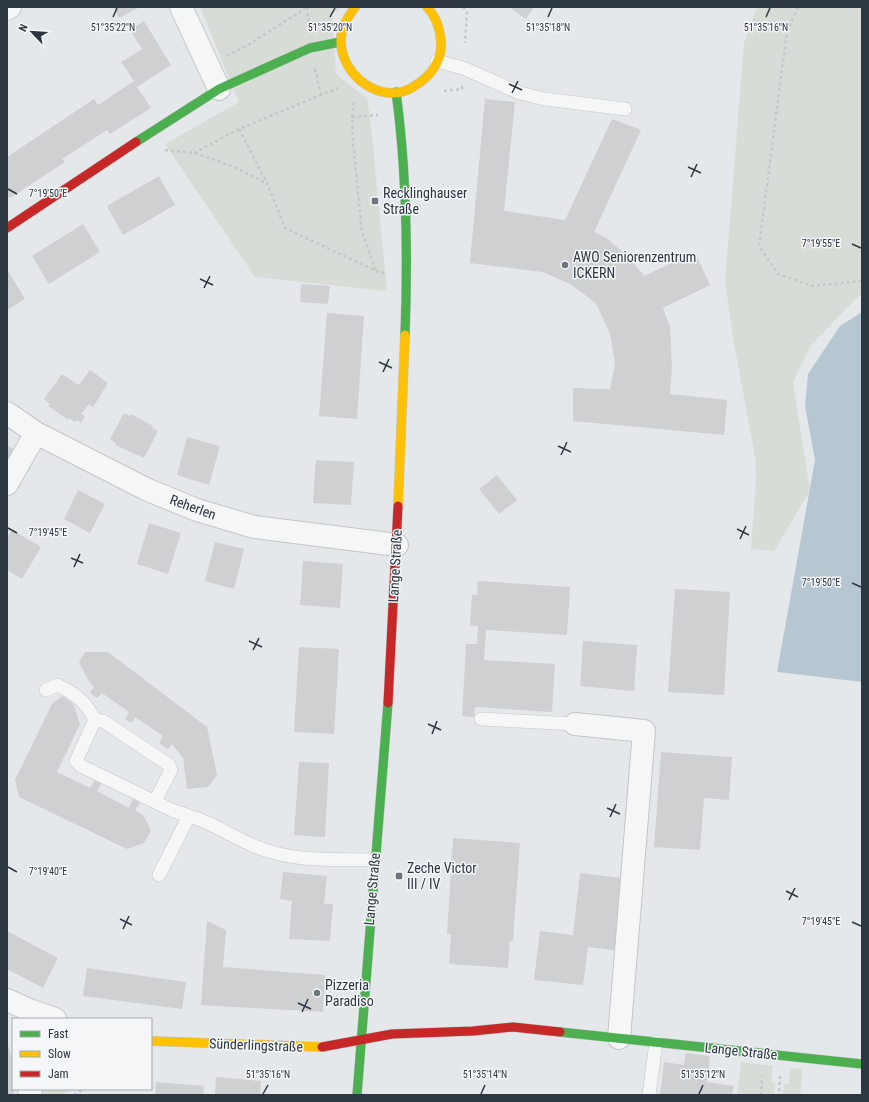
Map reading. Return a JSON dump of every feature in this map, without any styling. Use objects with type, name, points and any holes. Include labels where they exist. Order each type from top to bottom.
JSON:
[{"type":"main road","points":[[355,7],[348,15],[343,28],[340,42],[342,56],[348,69],[357,79],[368,87],[382,92],[396,92],[411,88],[424,80],[434,68],[440,54],[442,39],[438,24],[427,7]]},
{"type":"main road","points":[[7,228],[129,146],[219,89],[310,48],[340,42]]},
{"type":"main road","name":"Lange Straße","points":[[357,1095],[374,860],[382,791],[396,545],[407,275],[405,173],[396,92]]},
{"type":"main road","name":"Lange Straße","points":[[360,1040],[392,1034],[473,1031],[513,1027],[862,1064]]},
{"type":"main road","name":"Sünderlingstraße","points":[[152,1041],[322,1047],[360,1040]]},
{"type":"street","points":[[181,7],[219,89]]},
{"type":"street","name":"Reherlen","points":[[7,413],[36,433],[148,490],[197,510],[254,527],[396,545]]},
{"type":"street","points":[[7,484],[36,433]]},
{"type":"street","points":[[575,724],[644,731],[619,1038]]},
{"type":"street","points":[[7,1000],[30,1015],[49,1018]]},
{"type":"lane","points":[[437,61],[463,68],[520,93],[544,99],[625,109]]},
{"type":"lane","points":[[46,690],[57,685],[72,692],[82,699],[95,720]]},
{"type":"lane","points":[[481,719],[575,724]]},
{"type":"lane","points":[[95,720],[76,761],[81,766],[189,816],[204,820],[261,849],[278,854],[311,858],[374,860]]},
{"type":"lane","points":[[95,720],[104,721],[169,765],[171,770],[155,801]]},
{"type":"lane","points":[[159,875],[189,816]]},
{"type":"lane","points":[[649,1095],[656,1042]]},
{"type":"path","points":[[209,66],[248,45],[307,7]]},
{"type":"path","points":[[798,7],[787,31],[759,246],[778,274],[812,286],[862,281]]},
{"type":"path","points":[[194,153],[239,129],[357,79]]},
{"type":"path","points":[[357,79],[352,117],[362,232],[376,271]]},
{"type":"path","points":[[239,129],[267,183],[285,228],[376,271],[407,275]]},
{"type":"path","points":[[129,146],[194,153],[232,166],[267,183]]},
{"type":"shaded area","points":[[200,7],[342,7],[332,15],[336,74],[367,98],[387,291],[255,277],[165,144],[239,102]]},
{"type":"shaded area","points":[[757,7],[862,7],[862,295],[859,296],[812,344],[793,382],[810,491],[774,551],[751,549],[756,479],[755,457],[733,338],[725,281],[744,43]]},
{"type":"shaded area","points":[[741,1062],[773,1066],[771,1082],[775,1083],[774,1095],[737,1095]]},
{"type":"shaded area","points":[[790,1068],[803,1069],[800,1095],[785,1095],[783,1092],[784,1084],[789,1084]]},
{"type":"shaded area","points":[[41,1090],[72,1090],[64,1095],[42,1095]]},
{"type":"water","points":[[862,312],[862,682],[777,672],[815,460],[805,406],[808,374],[840,326]]},
{"type":"building","points":[[113,7],[140,7],[119,18]]},
{"type":"building","points":[[509,7],[534,7],[526,19]]},
{"type":"building","points":[[144,21],[171,65],[137,87],[151,108],[110,134],[107,130],[62,159],[65,162],[10,198],[7,195],[7,157],[94,99],[98,105],[134,81],[121,62],[142,49],[130,30]]},
{"type":"building","name":"AWO Seniorenzentrum ICKERN","points":[[485,99],[515,102],[504,211],[565,220],[612,119],[641,130],[594,232],[606,238],[629,257],[644,276],[695,252],[710,285],[663,308],[670,327],[672,367],[670,394],[727,400],[724,435],[573,421],[573,388],[610,389],[615,364],[610,334],[596,303],[570,284],[543,272],[470,263]]},
{"type":"building","points":[[159,176],[175,205],[123,235],[107,206]]},
{"type":"building","points":[[83,224],[100,252],[49,284],[32,256]]},
{"type":"building","points":[[8,271],[25,299],[7,310],[7,272]]},
{"type":"building","points":[[301,284],[330,286],[328,304],[300,302]]},
{"type":"building","points":[[327,313],[364,316],[357,419],[319,416]]},
{"type":"building","points":[[90,370],[108,383],[93,407],[89,404],[81,414],[85,416],[81,423],[77,420],[75,422],[69,418],[68,420],[48,406],[50,404],[44,399],[62,374],[79,385]]},
{"type":"building","points":[[124,413],[130,416],[131,414],[153,426],[152,428],[158,431],[144,458],[115,445],[116,443],[110,439]]},
{"type":"building","points":[[187,437],[220,446],[209,485],[177,475]]},
{"type":"building","points":[[7,445],[14,450],[7,461]]},
{"type":"building","points":[[316,460],[354,462],[351,505],[313,503]]},
{"type":"building","points":[[497,475],[517,500],[499,514],[479,489]]},
{"type":"building","points":[[78,490],[105,504],[90,533],[64,519]]},
{"type":"building","points":[[149,523],[181,533],[168,574],[137,564]]},
{"type":"building","points":[[12,530],[41,547],[22,579],[7,570],[7,538]]},
{"type":"building","points":[[215,542],[244,549],[234,589],[205,581]]},
{"type":"building","points":[[303,561],[343,564],[340,608],[300,605]]},
{"type":"building","points":[[478,581],[570,587],[567,635],[486,630],[484,660],[555,664],[552,712],[475,707],[474,717],[462,716],[466,644],[477,644],[478,626],[470,625],[472,595],[477,595]]},
{"type":"building","points":[[675,589],[730,592],[724,695],[668,692]]},
{"type":"building","points":[[583,641],[637,645],[634,691],[580,686]]},
{"type":"building","points":[[299,647],[339,649],[334,734],[294,732]]},
{"type":"building","points":[[85,652],[108,652],[207,727],[217,775],[208,787],[187,789],[183,758],[172,744],[168,749],[159,743],[163,736],[135,717],[132,723],[125,719],[129,712],[102,693],[97,698],[90,693],[94,687],[88,680],[79,662]]},
{"type":"building","points":[[62,696],[73,703],[80,724],[57,772],[90,788],[95,779],[102,782],[97,791],[129,808],[133,799],[140,803],[135,810],[143,815],[151,830],[144,843],[127,849],[19,797],[15,780],[52,704]]},
{"type":"building","points":[[661,752],[732,757],[729,800],[704,798],[700,850],[654,847]]},
{"type":"building","points":[[299,762],[329,763],[325,837],[294,835]]},
{"type":"building","points":[[453,838],[520,843],[513,941],[510,941],[508,968],[449,964],[451,934],[447,934]]},
{"type":"building","points":[[283,872],[327,876],[324,904],[333,904],[330,941],[289,939],[292,901],[280,899]]},
{"type":"building","points":[[580,873],[622,878],[614,950],[588,947],[583,985],[534,980],[540,931],[573,935]]},
{"type":"building","points":[[207,921],[226,930],[223,967],[325,975],[323,1012],[201,1005]]},
{"type":"building","points":[[7,931],[58,958],[43,988],[7,969]]},
{"type":"building","points":[[87,968],[186,982],[182,1009],[83,996]]},
{"type":"building","points":[[7,1041],[12,1060],[12,1090],[15,1090],[13,1095],[7,1095]]},
{"type":"building","points":[[686,1053],[710,1056],[707,1082],[734,1086],[732,1095],[660,1095],[664,1062],[684,1065]]},
{"type":"building","points":[[216,1077],[261,1081],[260,1095],[215,1095]]},
{"type":"building","points":[[156,1082],[204,1086],[203,1095],[155,1095]]},
{"type":"traffic: fast","points":[[136,142],[219,89],[310,48],[340,42]]},
{"type":"traffic: fast","points":[[396,92],[400,122],[406,214],[405,335]]},
{"type":"traffic: fast","points":[[357,1095],[388,703]]},
{"type":"traffic: fast","points":[[560,1032],[862,1064]]},
{"type":"traffic: slow","points":[[355,7],[344,25],[341,40],[342,51],[346,62],[360,81],[370,87],[393,93],[405,91],[420,83],[427,77],[436,65],[440,56],[441,46],[439,30],[436,20],[427,7]]},
{"type":"traffic: slow","points":[[398,506],[405,335]]},
{"type":"traffic: slow","points":[[152,1041],[322,1047]]},
{"type":"traffic: jam","points":[[7,228],[136,142]]},
{"type":"traffic: jam","points":[[388,703],[398,506]]},
{"type":"traffic: jam","points":[[322,1047],[392,1034],[473,1031],[513,1027],[560,1032]]},
{"type":"place","name":"Recklinghauser Straße","points":[[375,201]]},
{"type":"place","name":"AWO Seniorenzentrum ICKERN","points":[[565,265]]},
{"type":"place","name":"Zeche Victor III / IV","points":[[399,876]]},
{"type":"place","name":"Pizzeria Paradiso","points":[[317,993]]}]
